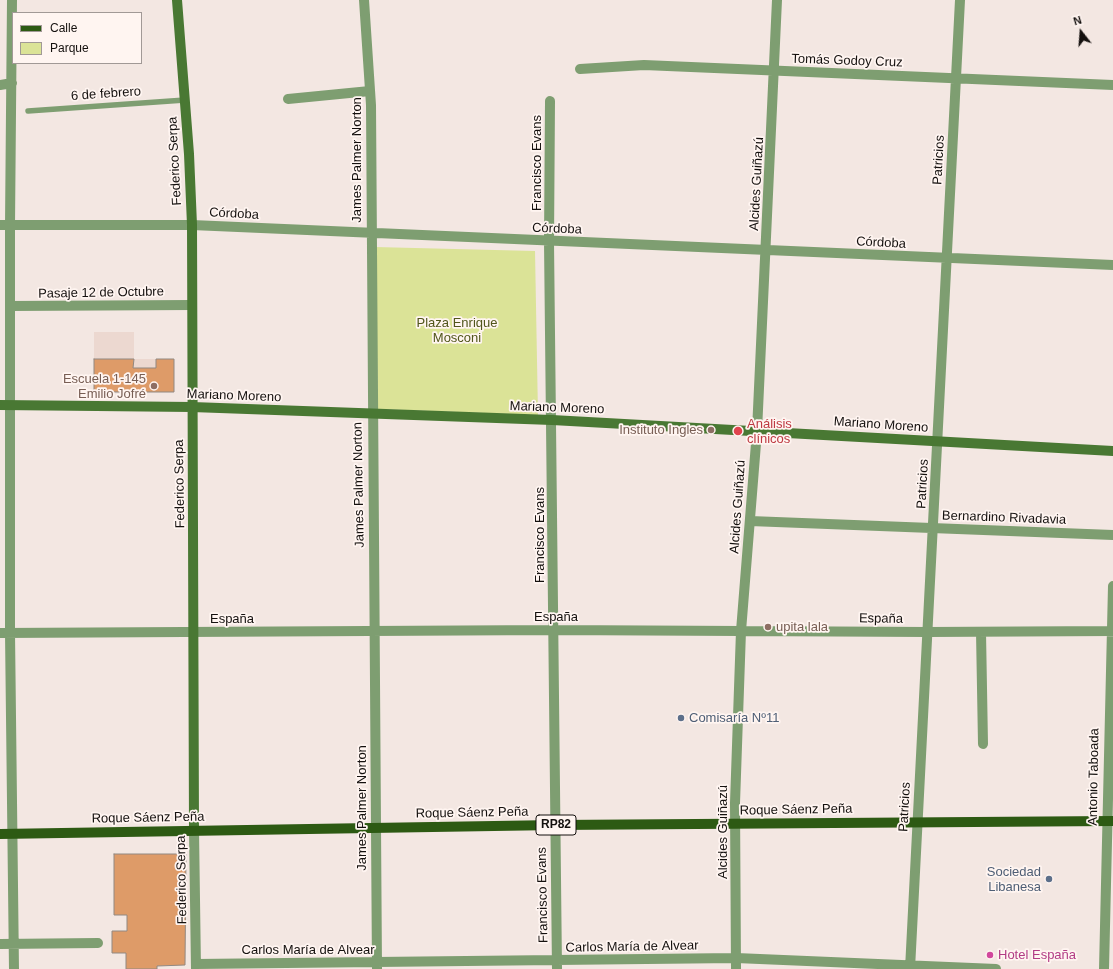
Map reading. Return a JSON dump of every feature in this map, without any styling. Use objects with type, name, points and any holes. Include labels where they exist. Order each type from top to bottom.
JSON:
[{"type":"main road","name":"Roque Sáenz Peña","points":[[0,834],[556,825],[1110,821]]},
{"type":"street","points":[[12,0],[12,83],[5,225],[10,306],[11,405],[5,633],[12,834],[14,969]]},
{"type":"street","name":"Federico Serpa","points":[[177,0],[185,100],[192,225],[192,407],[195,632],[194,830],[196,967]]},
{"type":"street","name":"James Palmer Norton","points":[[364,0],[370,91],[377,966]]},
{"type":"street","name":"Alcides Guiñazú","points":[[736,969],[735,823],[742,631],[757,431],[767,250],[777,0]]},
{"type":"street","name":"Patricios","points":[[911,967],[917,822],[934,528],[960,0]]},
{"type":"street","name":"Tomás Godoy Cruz","points":[[580,69],[644,66],[775,70],[1113,85]]},
{"type":"street","points":[[0,85],[12,83]]},
{"type":"street","points":[[288,99],[370,91]]},
{"type":"street","name":"Francisco Evans","points":[[550,101],[549,242],[557,965]]},
{"type":"street","name":"Córdoba","points":[[5,225],[192,225],[549,242],[1113,265]]},
{"type":"street","name":"Pasaje 12 de Octubre","points":[[10,306],[192,305]]},
{"type":"street","name":"Mariano Moreno","points":[[0,405],[192,407],[552,420],[1113,451]]},
{"type":"street","name":"Bernardino Rivadavia","points":[[750,521],[1113,535]]},
{"type":"street","name":"Antonio Taboada","points":[[1104,969],[1110,821],[1113,586]]},
{"type":"street","name":"España","points":[[5,633],[553,630],[928,632],[1112,631]]},
{"type":"street","points":[[981,632],[983,744]]},
{"type":"street","points":[[0,944],[98,943]]},
{"type":"street","name":"Carlos María de Alvear","points":[[196,967],[557,965],[736,958],[911,967],[996,969]]},
{"type":"lane","name":"6 de febrero","points":[[28,111],[185,100]]},
{"type":"shaded area","points":[[94,332],[134,332],[134,359],[174,359],[174,392],[94,392]]},
{"type":"green space","name":"Plaza Enrique Mosconi","points":[[375,247],[535,251],[538,415],[378,409]]},
{"type":"building","points":[[94,359],[134,359],[133,368],[156,368],[156,359],[174,359],[174,392],[94,392]]},
{"type":"building","points":[[114,854],[186,854],[185,965],[157,966],[157,969],[126,969],[126,953],[112,953],[112,931],[127,931],[127,915],[114,915]]},
{"type":"place","name":"Escuela 1-145 Emilio Jofré","points":[[154,386]]},
{"type":"place","name":"Instituto Ingles","points":[[711,430]]},
{"type":"place","name":"Análisis clínicos","points":[[738,431]]},
{"type":"place","name":"upita lala","points":[[768,627]]},
{"type":"place","name":"Comisaría Nº11","points":[[681,718]]},
{"type":"place","name":"Sociedad Libanesa","points":[[1049,879]]},
{"type":"place","name":"Hotel España","points":[[990,955]]}]
